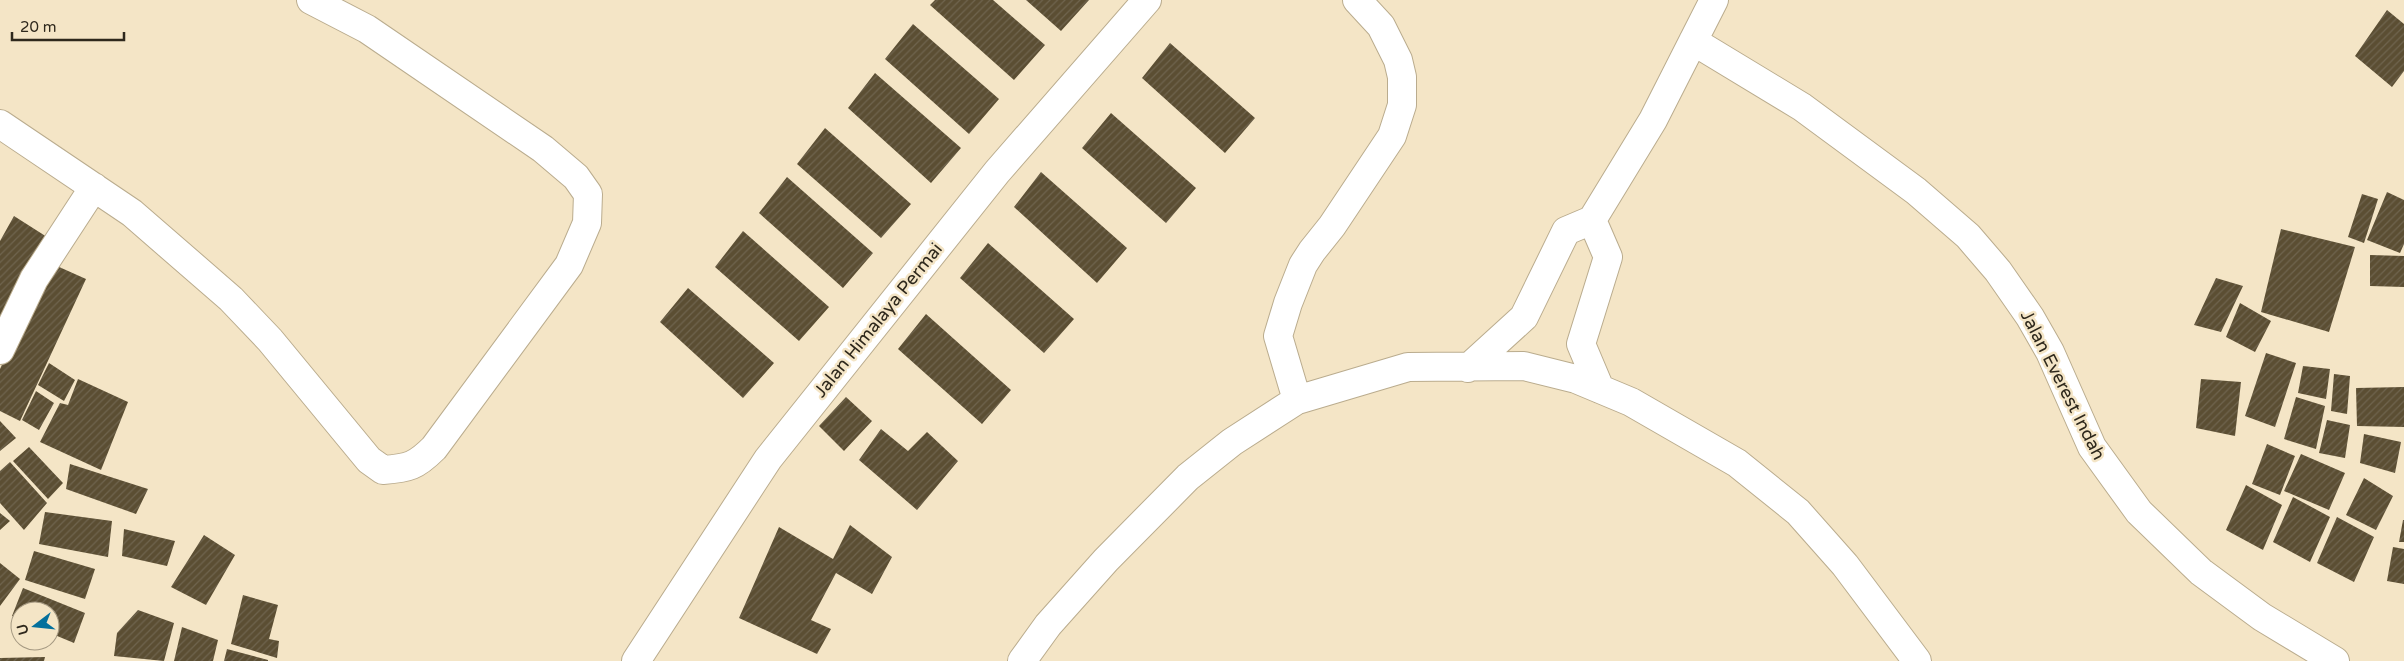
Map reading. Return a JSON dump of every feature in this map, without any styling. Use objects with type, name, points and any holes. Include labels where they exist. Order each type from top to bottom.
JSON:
[{"type":"street","points":[[0,124],[132,213],[231,299],[270,340],[369,460],[383,470],[402,469],[418,464],[434,448],[570,265],[587,223],[588,194],[576,177],[543,149],[367,29],[310,0]]},
{"type":"street","name":"Jalan Himalaya Permai","points":[[636,661],[768,458],[997,172],[1147,0]]},
{"type":"street","points":[[1297,400],[1278,336],[1288,303],[1303,265],[1332,226],[1392,136],[1402,105],[1402,77],[1398,60],[1381,26],[1357,0]]},
{"type":"street","points":[[1468,368],[1524,317],[1566,231],[1592,220],[1653,120],[1714,0]]},
{"type":"street","name":"Jalan Everest Indah","points":[[1692,41],[1802,107],[1916,191],[1968,236],[1998,271],[2030,317],[2050,352],[2092,447],[2139,512],[2202,572],[2262,617],[2335,661]]},
{"type":"street","points":[[0,350],[34,278],[94,187]]},
{"type":"street","points":[[1592,220],[1608,257],[1581,344],[1600,389]]},
{"type":"street","points":[[1022,661],[1048,625],[1106,560],[1188,477],[1232,442],[1297,400],[1408,367],[1468,368],[1524,366],[1576,379],[1639,406],[1737,463],[1798,512],[1845,565],[1916,661]]},
{"type":"building","points":[[935,0],[993,0],[1045,45],[1014,80],[930,5]]},
{"type":"building","points":[[1026,0],[1089,0],[1061,31]]},
{"type":"building","points":[[2387,10],[2404,24],[2404,71],[2392,87],[2355,56]]},
{"type":"building","points":[[913,24],[999,99],[969,134],[885,59]]},
{"type":"building","points":[[1170,43],[1255,118],[1225,153],[1142,78]]},
{"type":"building","points":[[875,73],[961,148],[931,183],[848,108]]},
{"type":"building","points":[[1111,113],[1196,188],[1166,223],[1082,148]]},
{"type":"building","points":[[825,128],[911,204],[881,238],[797,164]]},
{"type":"building","points":[[1041,172],[1127,248],[1097,283],[1014,207]]},
{"type":"building","points":[[787,177],[873,253],[843,288],[759,213]]},
{"type":"building","points":[[2387,192],[2404,200],[2404,244],[2400,253],[2367,240]]},
{"type":"building","points":[[2362,194],[2378,199],[2364,243],[2348,237]]},
{"type":"building","points":[[14,216],[47,237],[0,323],[0,241]]},
{"type":"building","points":[[2281,229],[2355,247],[2329,332],[2261,312]]},
{"type":"building","points":[[743,231],[829,307],[799,341],[715,267]]},
{"type":"building","points":[[988,243],[1074,319],[1044,353],[960,278]]},
{"type":"building","points":[[2370,255],[2404,256],[2404,287],[2370,286]]},
{"type":"building","points":[[48,262],[86,279],[20,421],[0,411],[0,369]]},
{"type":"building","points":[[2216,278],[2243,286],[2221,332],[2194,325]]},
{"type":"building","points":[[688,288],[774,363],[743,398],[660,322]]},
{"type":"building","points":[[2240,303],[2271,321],[2255,352],[2226,337]]},
{"type":"building","points":[[926,314],[1011,390],[982,424],[898,349]]},
{"type":"building","points":[[2266,353],[2296,363],[2275,427],[2245,416]]},
{"type":"building","points":[[49,363],[75,380],[64,401],[38,385]]},
{"type":"building","points":[[2303,366],[2330,369],[2326,399],[2298,393]]},
{"type":"building","points":[[2334,374],[2350,376],[2347,414],[2331,411]]},
{"type":"building","points":[[78,379],[128,402],[101,470],[40,442],[60,403],[68,405]]},
{"type":"building","points":[[2201,379],[2241,382],[2235,436],[2196,428]]},
{"type":"building","points":[[2404,387],[2404,427],[2357,426],[2356,388]]},
{"type":"building","points":[[36,391],[54,403],[39,430],[22,420]]},
{"type":"building","points":[[846,397],[872,421],[844,451],[819,426]]},
{"type":"building","points":[[2296,397],[2325,406],[2316,449],[2284,439]]},
{"type":"building","points":[[2327,420],[2350,425],[2345,458],[2319,453]]},
{"type":"building","points":[[0,421],[16,438],[0,451]]},
{"type":"building","points":[[881,429],[908,451],[927,432],[958,461],[917,510],[859,460]]},
{"type":"building","points":[[2364,434],[2401,442],[2395,473],[2360,463]]},
{"type":"building","points":[[2267,444],[2295,456],[2280,495],[2252,484]]},
{"type":"building","points":[[29,447],[63,483],[48,499],[13,461]]},
{"type":"building","points":[[2301,454],[2345,473],[2329,510],[2284,491]]},
{"type":"building","points":[[10,462],[47,503],[24,530],[0,503],[0,471]]},
{"type":"building","points":[[70,464],[148,489],[136,514],[66,489]]},
{"type":"building","points":[[2364,478],[2393,496],[2376,530],[2346,515]]},
{"type":"building","points":[[2246,485],[2282,505],[2263,550],[2226,530]]},
{"type":"building","points":[[2293,497],[2330,517],[2310,562],[2273,542]]},
{"type":"building","points":[[45,512],[112,521],[108,557],[39,544]]},
{"type":"building","points":[[0,513],[10,521],[0,530]]},
{"type":"building","points":[[2337,517],[2374,537],[2354,582],[2317,563]]},
{"type":"building","points":[[2403,520],[2404,542],[2399,542]]},
{"type":"building","points":[[850,525],[892,557],[872,594],[836,573],[811,620],[831,629],[817,654],[739,618],[779,527],[833,559]]},
{"type":"building","points":[[124,529],[175,541],[167,566],[122,556]]},
{"type":"building","points":[[204,535],[235,555],[206,605],[171,587]]},
{"type":"building","points":[[2393,547],[2404,549],[2404,584],[2387,581]]},
{"type":"building","points":[[34,551],[95,569],[85,599],[25,580]]},
{"type":"building","points":[[0,563],[20,579],[0,606]]},
{"type":"building","points":[[23,588],[55,601],[18,601]]},
{"type":"building","points":[[243,595],[278,605],[269,639],[279,641],[277,658],[231,644]]},
{"type":"building","points":[[60,603],[85,613],[74,643],[60,637]]},
{"type":"building","points":[[138,610],[174,623],[164,661],[114,656],[117,633]]},
{"type":"building","points":[[182,627],[218,640],[213,661],[174,661]]},
{"type":"building","points":[[227,649],[268,660],[268,661],[224,661]]},
{"type":"building","points":[[45,657],[44,661],[0,661],[0,658]]}]
